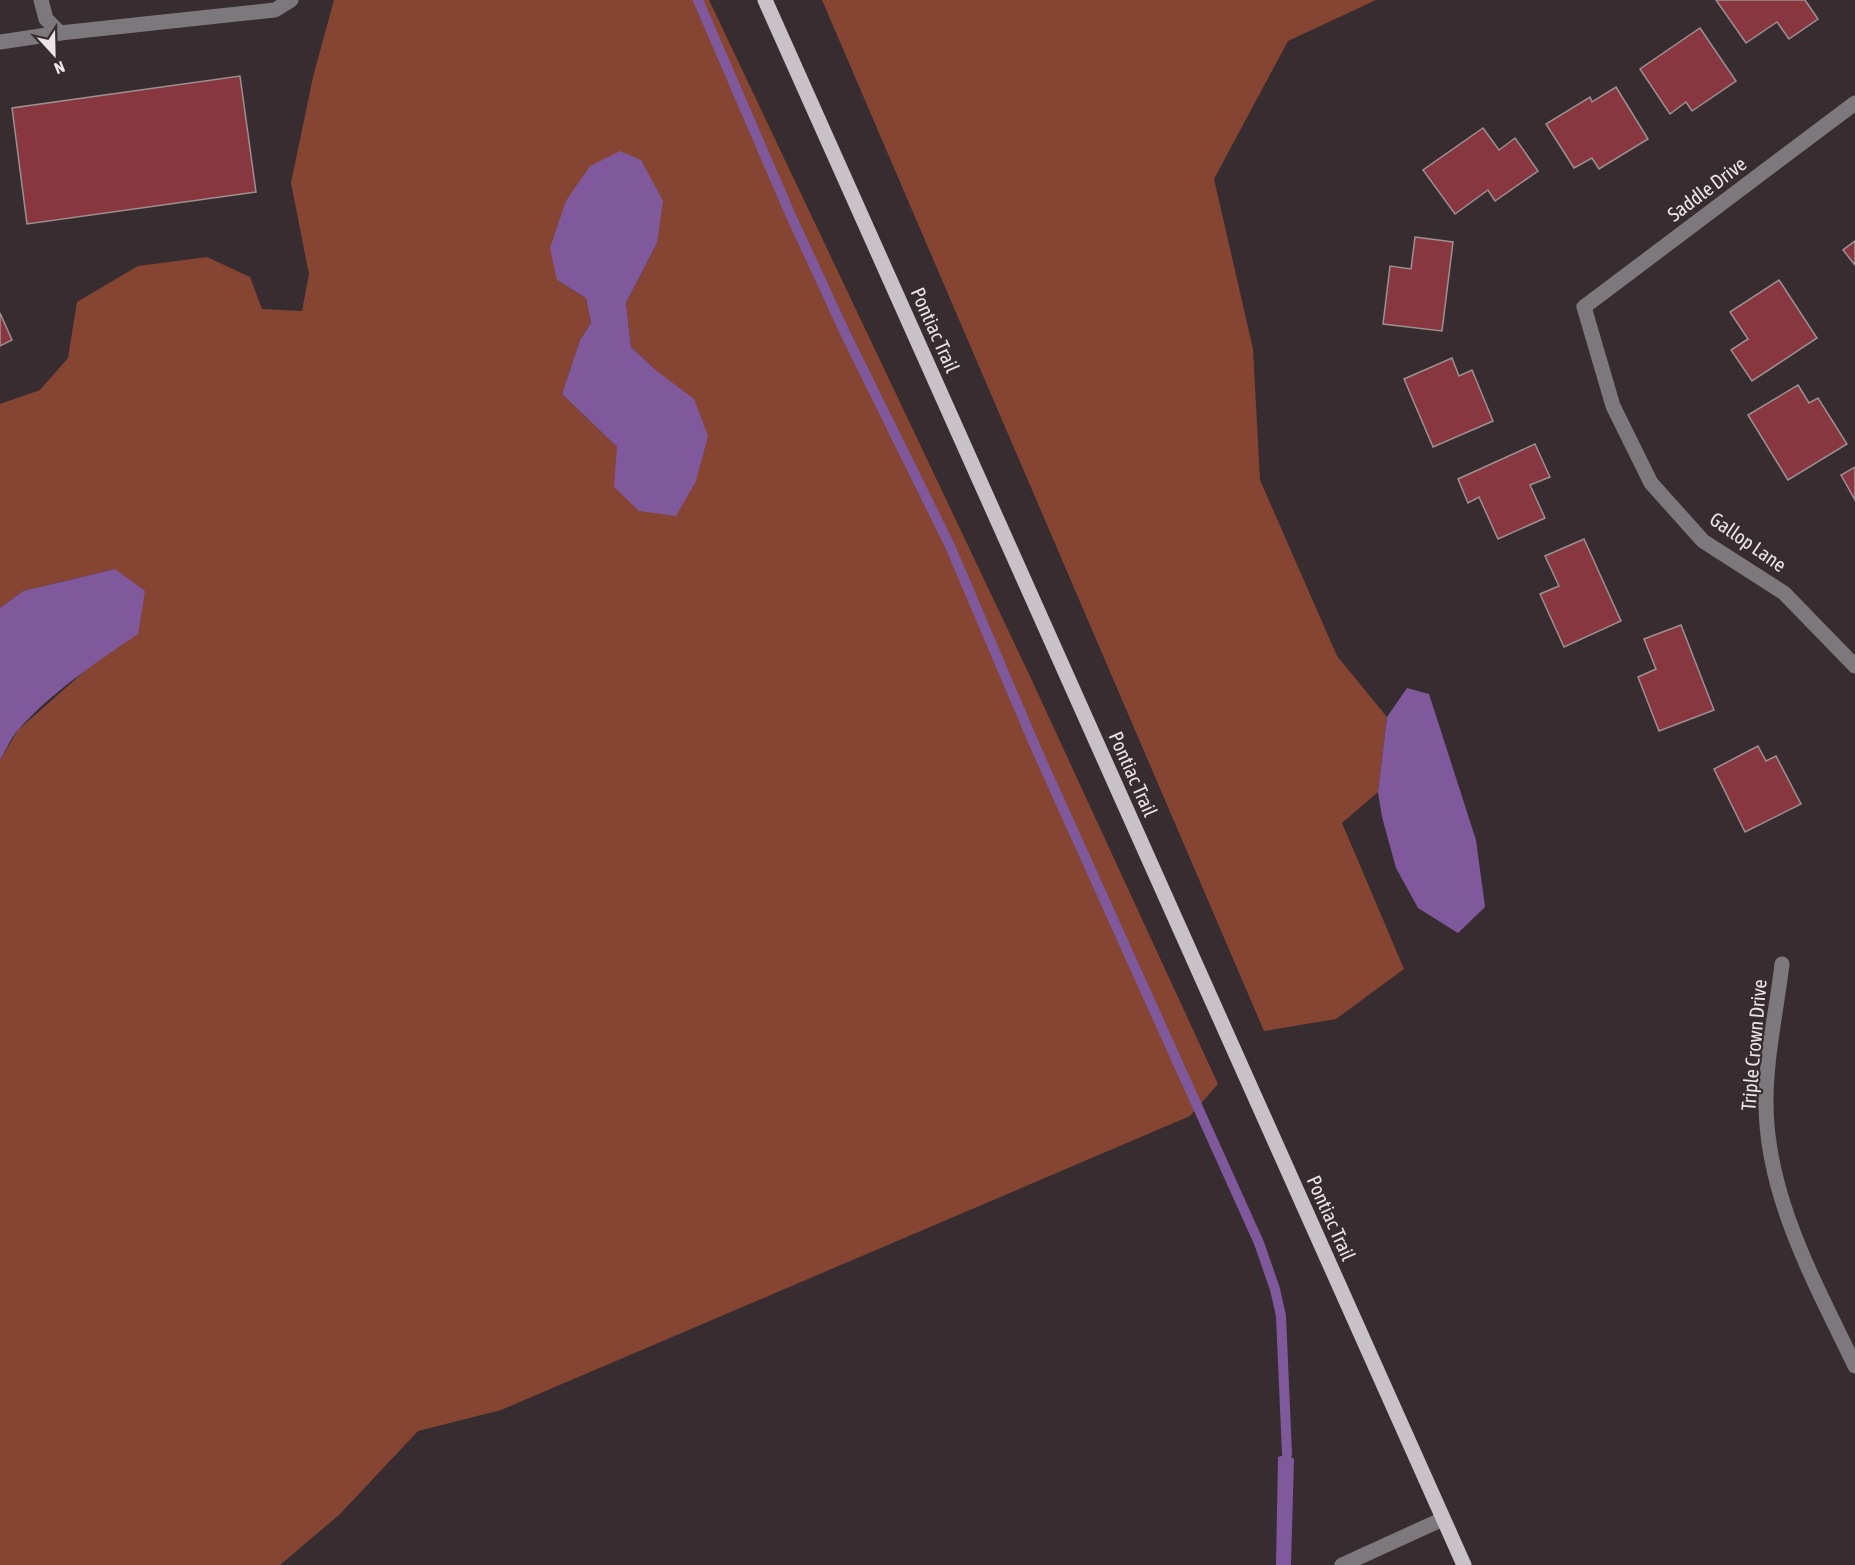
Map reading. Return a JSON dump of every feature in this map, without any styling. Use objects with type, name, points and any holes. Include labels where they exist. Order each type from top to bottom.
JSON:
[{"type":"main road","name":"Pontiac Trail","points":[[765,0],[1464,1565]]},
{"type":"street","points":[[41,0],[46,20],[60,33]]},
{"type":"street","points":[[0,42],[60,33],[275,10],[291,0]]},
{"type":"street","name":"Saddle Drive","points":[[1584,307],[1855,103]]},
{"type":"street","name":"Gallop Lane","points":[[1584,307],[1613,406],[1651,483],[1703,541],[1784,593],[1855,666]]},
{"type":"street","name":"Triple Crown Drive","points":[[1782,964],[1766,1099],[1770,1153],[1783,1203],[1829,1312],[1855,1366]]},
{"type":"street","points":[[1342,1565],[1443,1519]]},
{"type":"shaded area","points":[[334,0],[709,0],[1028,672],[1218,1084],[1190,1116],[501,1410],[418,1431],[340,1514],[280,1565],[0,1565],[0,760],[18,730],[87,669],[115,569],[23,591],[0,608],[0,404],[40,390],[68,358],[77,302],[138,266],[207,257],[250,277],[262,309],[302,311],[309,274],[291,183],[313,77]],"holes":[[[657,243],[626,303],[631,347],[658,372],[617,447],[562,394],[580,340],[591,323],[586,298],[557,280]]]},
{"type":"shaded area","points":[[822,0],[1376,0],[1288,41],[1214,179],[1253,349],[1260,480],[1337,656],[1387,717],[1378,792],[1342,823],[1404,969],[1336,1019],[1264,1031]]},
{"type":"shaded area","points":[[620,151],[641,160],[663,201],[657,243],[626,303],[631,347],[658,372],[694,399],[708,436],[696,481],[676,516],[639,511],[614,487],[617,447],[562,394],[580,340],[591,323],[586,298],[557,280],[550,248],[566,201],[590,166]]},
{"type":"shaded area","points":[[115,569],[145,591],[138,634],[46,702],[16,732],[0,760],[0,608],[23,591]]},
{"type":"shaded area","points":[[1407,688],[1429,694],[1476,840],[1485,907],[1458,933],[1418,908],[1396,868],[1382,817],[1378,792],[1387,717]]},
{"type":"shaded area","points":[[1287,1454],[1294,1459],[1291,1565],[1276,1565],[1278,1457]]},
{"type":"building","points":[[1716,0],[1805,0],[1818,19],[1789,39],[1777,22],[1746,43]]},
{"type":"building","points":[[1700,28],[1736,81],[1692,111],[1686,102],[1670,114],[1640,69]]},
{"type":"building","points":[[240,76],[256,192],[27,224],[12,108]]},
{"type":"building","points":[[1616,87],[1648,139],[1599,169],[1592,158],[1574,168],[1546,124],[1590,97],[1592,102]]},
{"type":"building","points":[[1483,128],[1499,150],[1515,138],[1538,171],[1495,201],[1488,190],[1455,214],[1423,170]]},
{"type":"building","points":[[1415,237],[1453,242],[1442,331],[1383,324],[1390,266],[1411,269]]},
{"type":"building","points":[[1855,241],[1855,265],[1843,250]]},
{"type":"building","points":[[1779,280],[1817,338],[1752,381],[1731,350],[1748,339],[1730,312]]},
{"type":"building","points":[[0,313],[12,340],[0,346]]},
{"type":"building","points":[[1452,358],[1459,376],[1472,370],[1493,421],[1433,447],[1404,379]]},
{"type":"building","points":[[1798,385],[1809,403],[1818,398],[1847,444],[1788,480],[1748,415]]},
{"type":"building","points":[[1535,444],[1550,477],[1530,485],[1545,518],[1498,539],[1479,497],[1468,503],[1458,479]]},
{"type":"building","points":[[1855,467],[1855,500],[1841,475]]},
{"type":"building","points":[[1584,539],[1621,621],[1564,647],[1540,594],[1559,586],[1545,556]]},
{"type":"building","points":[[1681,625],[1714,710],[1659,731],[1638,677],[1656,669],[1644,639]]},
{"type":"building","points":[[1758,746],[1766,761],[1776,756],[1801,804],[1745,832],[1714,769]]},
{"type":"waterway","points":[[698,0],[791,216],[847,337],[950,546],[1035,746],[1259,1243],[1275,1289],[1281,1316],[1287,1454]]}]
